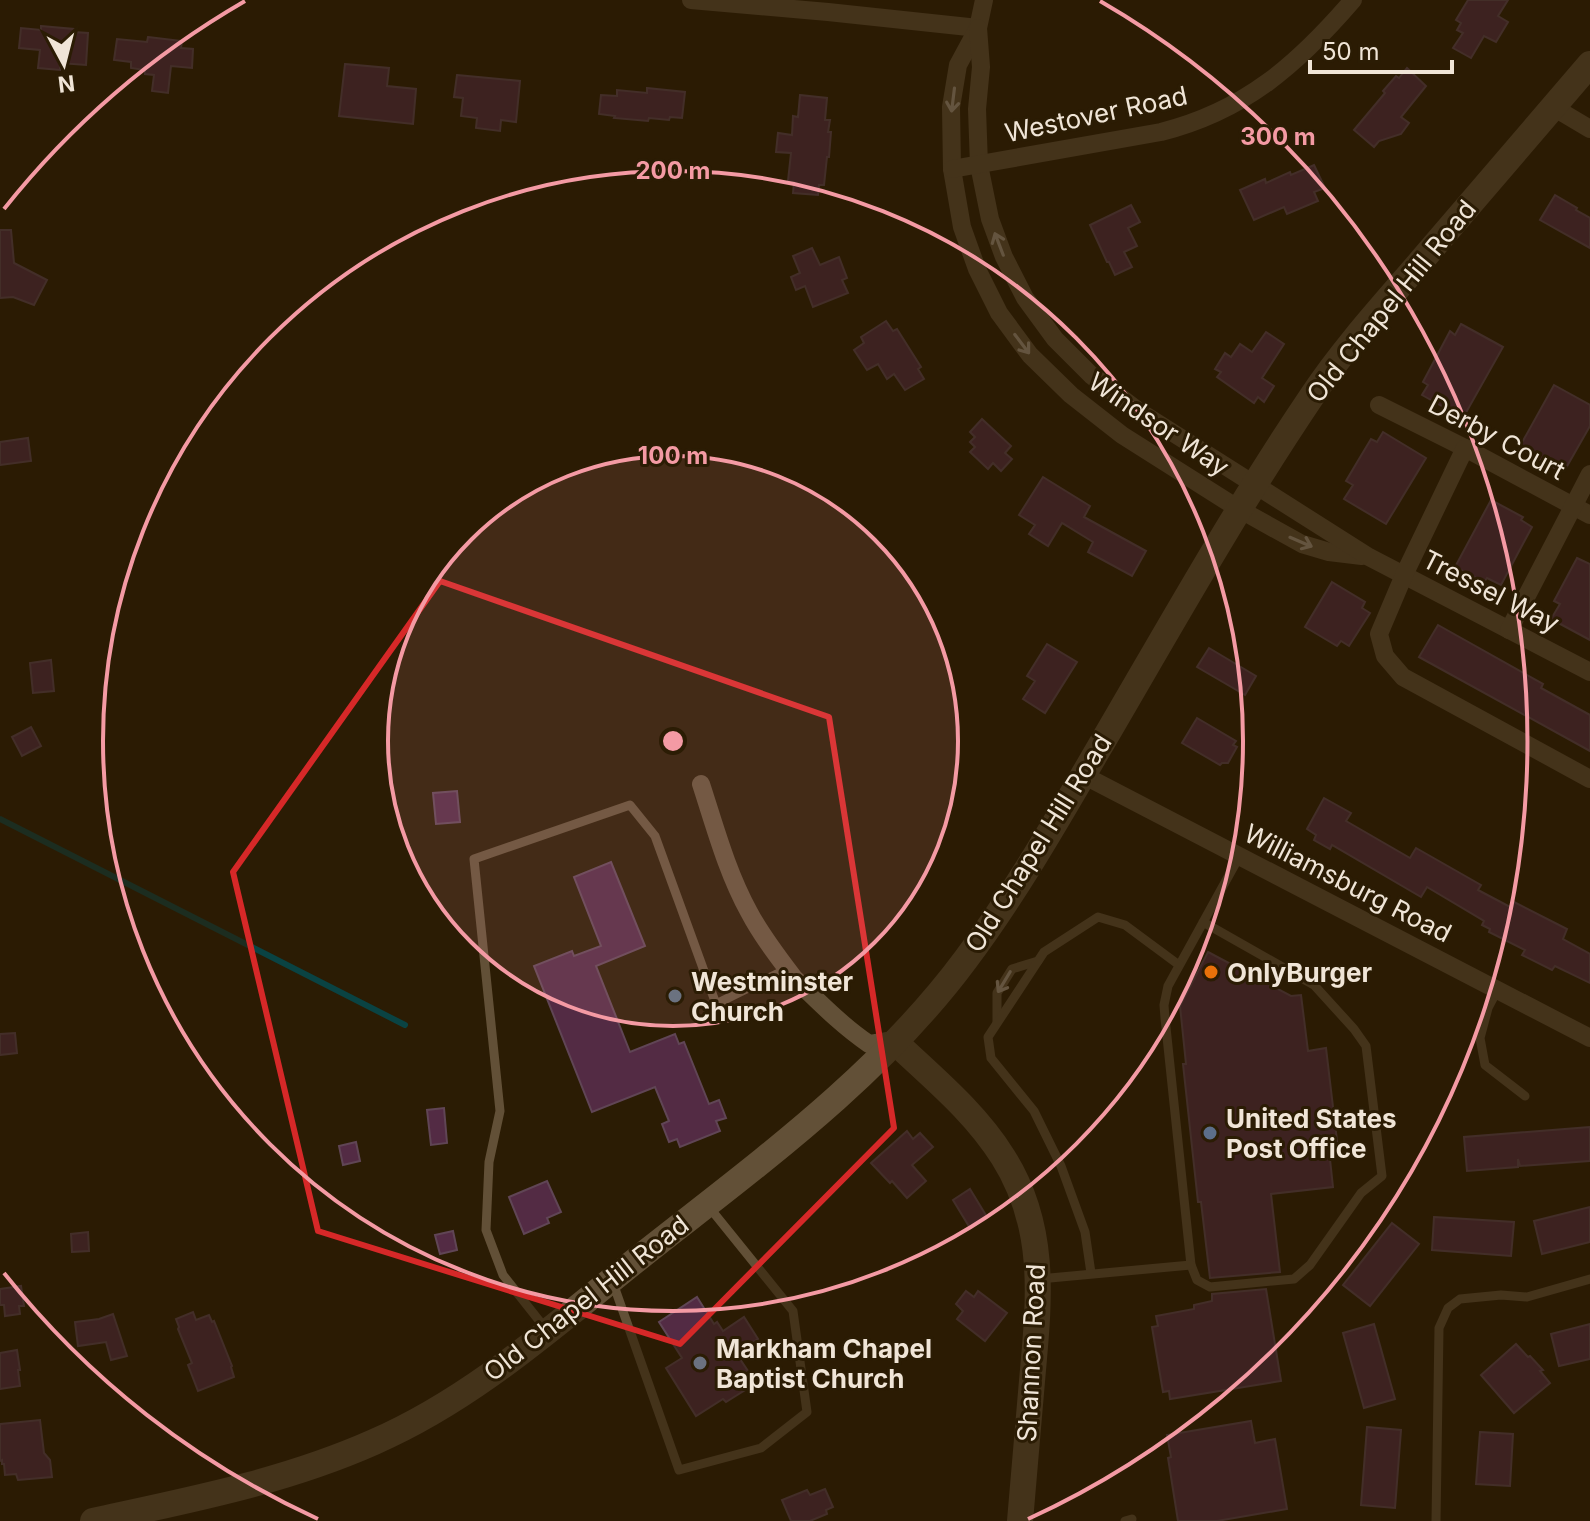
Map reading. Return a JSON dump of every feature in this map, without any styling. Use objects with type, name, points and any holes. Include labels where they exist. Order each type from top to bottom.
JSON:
[{"type":"street","points":[[691,0],[978,28]]},
{"type":"street","name":"Windsor Way","points":[[984,0],[978,28],[958,65],[951,107],[952,169],[962,227],[977,269],[999,313],[1030,355],[1071,395],[1122,435],[1239,509]]},
{"type":"street","name":"Westover Road","points":[[952,169],[1161,132],[1219,113],[1286,69],[1353,0]]},
{"type":"street","name":"Windsor Way","points":[[978,28],[981,67],[977,109],[979,165],[990,219],[1004,257],[1025,298],[1055,339],[1091,375],[1137,410],[1254,485]]},
{"type":"street","name":"Old Chapel Hill Road","points":[[93,1521],[303,1471],[413,1423],[467,1390],[548,1331],[800,1131],[895,1042],[963,963],[1011,896],[1239,509],[1315,391],[1356,337],[1590,64]]},
{"type":"street","points":[[1553,107],[1590,129]]},
{"type":"street","name":"Derby Court","points":[[1379,405],[1582,511]]},
{"type":"street","points":[[1465,448],[1379,634],[1385,656],[1403,677],[1590,779]]},
{"type":"street","points":[[1509,630],[1582,511],[1590,474]]},
{"type":"street","name":"Tressel Way","points":[[1254,485],[1369,557],[1590,672]]},
{"type":"street","name":"Tressel Way","points":[[1239,509],[1302,544],[1329,552],[1369,557]]},
{"type":"street","name":"Williamsburg Road","points":[[1083,775],[1590,1038]]},
{"type":"street","points":[[701,784],[728,865],[749,912],[787,969],[846,1028],[869,1044],[895,1042]]},
{"type":"street","name":"Shannon Road","points":[[895,1042],[962,1105],[1004,1157],[1024,1201],[1033,1233],[1039,1279],[1038,1312],[1020,1521]]},
{"type":"lane","points":[[548,1331],[503,1275],[486,1230],[489,1162],[500,1111],[474,859],[630,805],[655,836],[716,1004],[787,969]]},
{"type":"lane","points":[[1203,922],[1314,985],[1366,1046],[1382,1176],[1361,1193],[1310,1265],[1294,1279],[1210,1287],[1197,1280],[1191,1265],[1164,1005],[1179,965],[1239,857]]},
{"type":"lane","points":[[1091,1273],[1085,1232],[1061,1166],[1034,1111],[991,1058],[988,1037],[1044,952],[1098,917],[1125,925],[1179,965]]},
{"type":"lane","points":[[997,1023],[997,993],[1012,969],[1038,961]]},
{"type":"lane","points":[[1498,989],[1488,1008],[1480,1038],[1485,1065],[1525,1096]]},
{"type":"lane","points":[[612,1280],[679,1470],[761,1448],[807,1412],[793,1311],[707,1204]]},
{"type":"lane","points":[[1039,1279],[1191,1265]]},
{"type":"lane","points":[[1436,1521],[1439,1328],[1448,1308],[1460,1299],[1501,1295],[1527,1297],[1590,1279]]},
{"type":"highlighted area","points":[[440,581],[829,717],[894,1128],[680,1344],[318,1231],[233,872]]},
{"type":"building","points":[[1468,0],[1508,0],[1498,16],[1508,22],[1496,42],[1484,36],[1471,58],[1453,48],[1463,33],[1457,30],[1461,23],[1456,20]]},
{"type":"building","points":[[41,26],[88,33],[86,65],[60,63],[60,70],[38,68],[40,50],[19,48],[21,28],[41,30]]},
{"type":"building","points":[[148,37],[182,41],[181,48],[193,49],[192,68],[171,66],[168,93],[152,91],[154,75],[131,68],[131,62],[114,60],[117,39],[147,42]]},
{"type":"building","points":[[345,64],[389,68],[387,86],[416,89],[413,124],[339,116]]},
{"type":"building","points":[[1407,68],[1426,86],[1401,117],[1409,123],[1401,134],[1379,141],[1374,147],[1354,130],[1385,93],[1383,91]]},
{"type":"building","points":[[457,75],[520,81],[516,122],[501,120],[500,131],[476,128],[477,118],[461,116],[463,98],[454,97]]},
{"type":"building","points":[[647,88],[685,92],[682,118],[649,118],[648,121],[599,114],[601,95],[617,96],[617,90],[647,93]]},
{"type":"building","points":[[800,95],[827,98],[825,120],[830,120],[828,132],[831,132],[829,157],[824,185],[819,185],[818,195],[793,193],[794,182],[788,181],[791,153],[776,152],[778,133],[792,135],[793,116],[798,117]]},
{"type":"building","points":[[1314,165],[1325,188],[1314,192],[1318,201],[1287,214],[1284,207],[1254,220],[1240,190],[1265,179],[1266,183]]},
{"type":"building","points":[[1555,195],[1590,218],[1590,248],[1540,220]]},
{"type":"building","points":[[1131,205],[1140,222],[1128,228],[1137,246],[1124,252],[1132,267],[1115,275],[1090,225]]},
{"type":"building","points":[[0,230],[11,230],[14,263],[47,280],[34,305],[13,297],[0,298]]},
{"type":"building","points":[[812,248],[820,265],[839,257],[847,278],[842,280],[848,293],[813,307],[805,286],[796,290],[791,277],[800,273],[793,256]]},
{"type":"building","points":[[886,321],[893,331],[897,329],[921,367],[918,369],[924,379],[905,390],[894,374],[887,379],[878,364],[867,370],[854,350],[864,343],[861,337]]},
{"type":"building","points":[[1461,324],[1503,347],[1463,418],[1422,395],[1428,385],[1423,382],[1450,331],[1455,335]]},
{"type":"building","points":[[1266,332],[1284,344],[1262,378],[1274,386],[1264,402],[1258,397],[1254,403],[1217,377],[1221,372],[1215,369],[1225,353],[1231,357],[1240,344],[1252,352]]},
{"type":"building","points":[[1554,385],[1590,405],[1590,426],[1566,468],[1560,471],[1519,448]]},
{"type":"building","points":[[982,419],[1011,446],[1005,453],[1012,459],[1001,471],[993,463],[988,469],[970,452],[975,447],[970,442],[975,437],[970,432]]},
{"type":"building","points":[[1383,432],[1426,458],[1386,524],[1344,499],[1353,485],[1346,481],[1371,439],[1377,442]]},
{"type":"building","points":[[28,438],[31,461],[0,465],[0,442]]},
{"type":"building","points":[[1043,477],[1090,506],[1084,517],[1146,551],[1132,576],[1088,552],[1093,542],[1062,523],[1048,546],[1029,534],[1035,525],[1019,515]]},
{"type":"building","points":[[1491,500],[1523,517],[1521,520],[1532,527],[1501,585],[1487,578],[1484,582],[1455,567]]},
{"type":"building","points":[[1577,558],[1590,564],[1590,640],[1551,619],[1560,604],[1554,601]]},
{"type":"building","points":[[1332,582],[1365,602],[1362,608],[1370,613],[1349,646],[1341,641],[1337,646],[1305,627]]},
{"type":"building","points":[[1438,625],[1543,684],[1541,688],[1590,715],[1590,751],[1419,657]]},
{"type":"building","points":[[1047,644],[1077,662],[1045,713],[1023,699],[1035,681],[1027,676]]},
{"type":"building","points":[[1209,648],[1256,676],[1245,695],[1197,667]]},
{"type":"building","points":[[51,660],[54,691],[33,693],[30,663]]},
{"type":"building","points":[[1197,718],[1236,741],[1233,745],[1237,747],[1228,763],[1220,765],[1182,743]]},
{"type":"building","points":[[31,727],[41,746],[22,756],[12,737]]},
{"type":"building","points":[[457,791],[460,822],[436,824],[433,793]]},
{"type":"building","points":[[1324,798],[1351,813],[1346,821],[1410,858],[1416,848],[1481,885],[1478,890],[1512,908],[1514,902],[1567,929],[1563,939],[1590,954],[1590,983],[1555,966],[1552,970],[1522,955],[1525,950],[1489,932],[1490,929],[1482,925],[1484,921],[1427,887],[1421,897],[1332,845],[1330,849],[1314,840],[1316,835],[1307,829]]},
{"type":"building","points":[[611,862],[645,946],[596,966],[630,1052],[675,1034],[679,1044],[684,1042],[709,1104],[719,1100],[726,1118],[716,1121],[720,1131],[680,1147],[677,1139],[669,1142],[662,1124],[669,1121],[655,1087],[592,1112],[534,966],[572,951],[574,956],[601,946],[574,877]]},
{"type":"building","points":[[1208,952],[1291,996],[1301,995],[1308,1051],[1326,1048],[1338,1149],[1329,1150],[1333,1187],[1271,1194],[1280,1272],[1210,1278],[1201,1202],[1198,1202],[1180,1006]]},
{"type":"building","points":[[15,1033],[17,1053],[0,1055],[0,1034]]},
{"type":"building","points":[[444,1108],[447,1143],[431,1145],[427,1110]]},
{"type":"building","points":[[1590,1127],[1590,1161],[1520,1166],[1518,1159],[1518,1167],[1467,1171],[1464,1137]]},
{"type":"building","points":[[907,1131],[913,1139],[920,1133],[933,1147],[912,1165],[926,1181],[907,1198],[871,1163]]},
{"type":"building","points":[[356,1142],[360,1161],[343,1165],[339,1146]]},
{"type":"building","points":[[547,1181],[561,1212],[547,1218],[549,1223],[524,1234],[509,1197]]},
{"type":"building","points":[[970,1189],[987,1217],[970,1228],[953,1200]]},
{"type":"building","points":[[1590,1207],[1590,1242],[1542,1254],[1534,1221]]},
{"type":"building","points":[[1434,1217],[1514,1222],[1511,1256],[1432,1250]]},
{"type":"building","points":[[1392,1223],[1419,1244],[1370,1306],[1343,1285]]},
{"type":"building","points":[[453,1231],[457,1250],[440,1254],[435,1235]]},
{"type":"building","points":[[88,1232],[89,1251],[72,1252],[71,1234]]},
{"type":"building","points":[[21,1286],[24,1306],[19,1306],[20,1314],[5,1316],[4,1305],[0,1305],[0,1289]]},
{"type":"building","points":[[1266,1289],[1281,1381],[1170,1399],[1169,1391],[1163,1392],[1152,1327],[1158,1326],[1156,1316],[1194,1309],[1194,1305],[1212,1301],[1212,1294]]},
{"type":"building","points":[[966,1291],[974,1297],[978,1291],[1007,1313],[985,1341],[957,1319],[963,1311],[956,1304]]},
{"type":"building","points":[[697,1297],[714,1324],[717,1322],[723,1331],[744,1317],[758,1339],[736,1353],[748,1371],[742,1375],[750,1387],[696,1416],[666,1368],[682,1358],[659,1322]]},
{"type":"building","points":[[193,1312],[196,1320],[209,1315],[214,1321],[234,1377],[198,1391],[188,1365],[192,1363],[176,1319]]},
{"type":"building","points":[[113,1314],[127,1356],[111,1360],[106,1342],[78,1346],[75,1322]]},
{"type":"building","points":[[1374,1324],[1395,1399],[1364,1408],[1343,1333]]},
{"type":"building","points":[[1590,1324],[1590,1359],[1559,1366],[1551,1334]]},
{"type":"building","points":[[1516,1344],[1543,1370],[1540,1371],[1550,1383],[1514,1413],[1481,1375]]},
{"type":"building","points":[[17,1350],[20,1386],[0,1389],[0,1353]]},
{"type":"building","points":[[40,1420],[44,1453],[50,1460],[52,1477],[18,1480],[16,1474],[5,1475],[4,1464],[0,1461],[0,1424]]},
{"type":"building","points":[[1251,1421],[1255,1443],[1275,1439],[1287,1509],[1217,1521],[1178,1521],[1167,1435]]},
{"type":"building","points":[[1367,1427],[1401,1430],[1395,1508],[1361,1505]]},
{"type":"building","points":[[1480,1432],[1513,1434],[1510,1486],[1476,1484]]},
{"type":"building","points":[[825,1489],[833,1507],[826,1510],[827,1514],[810,1521],[791,1521],[782,1500],[807,1490],[810,1495]]},
{"type":"waterway","points":[[0,819],[405,1025]]},
{"type":"place","name":"OnlyBurger","points":[[1211,972]]},
{"type":"place","name":"Westminster Church","points":[[675,996]]},
{"type":"place","name":"United States Post Office","points":[[1210,1133]]},
{"type":"place","name":"Markham Chapel Baptist Church","points":[[700,1363]]}]
